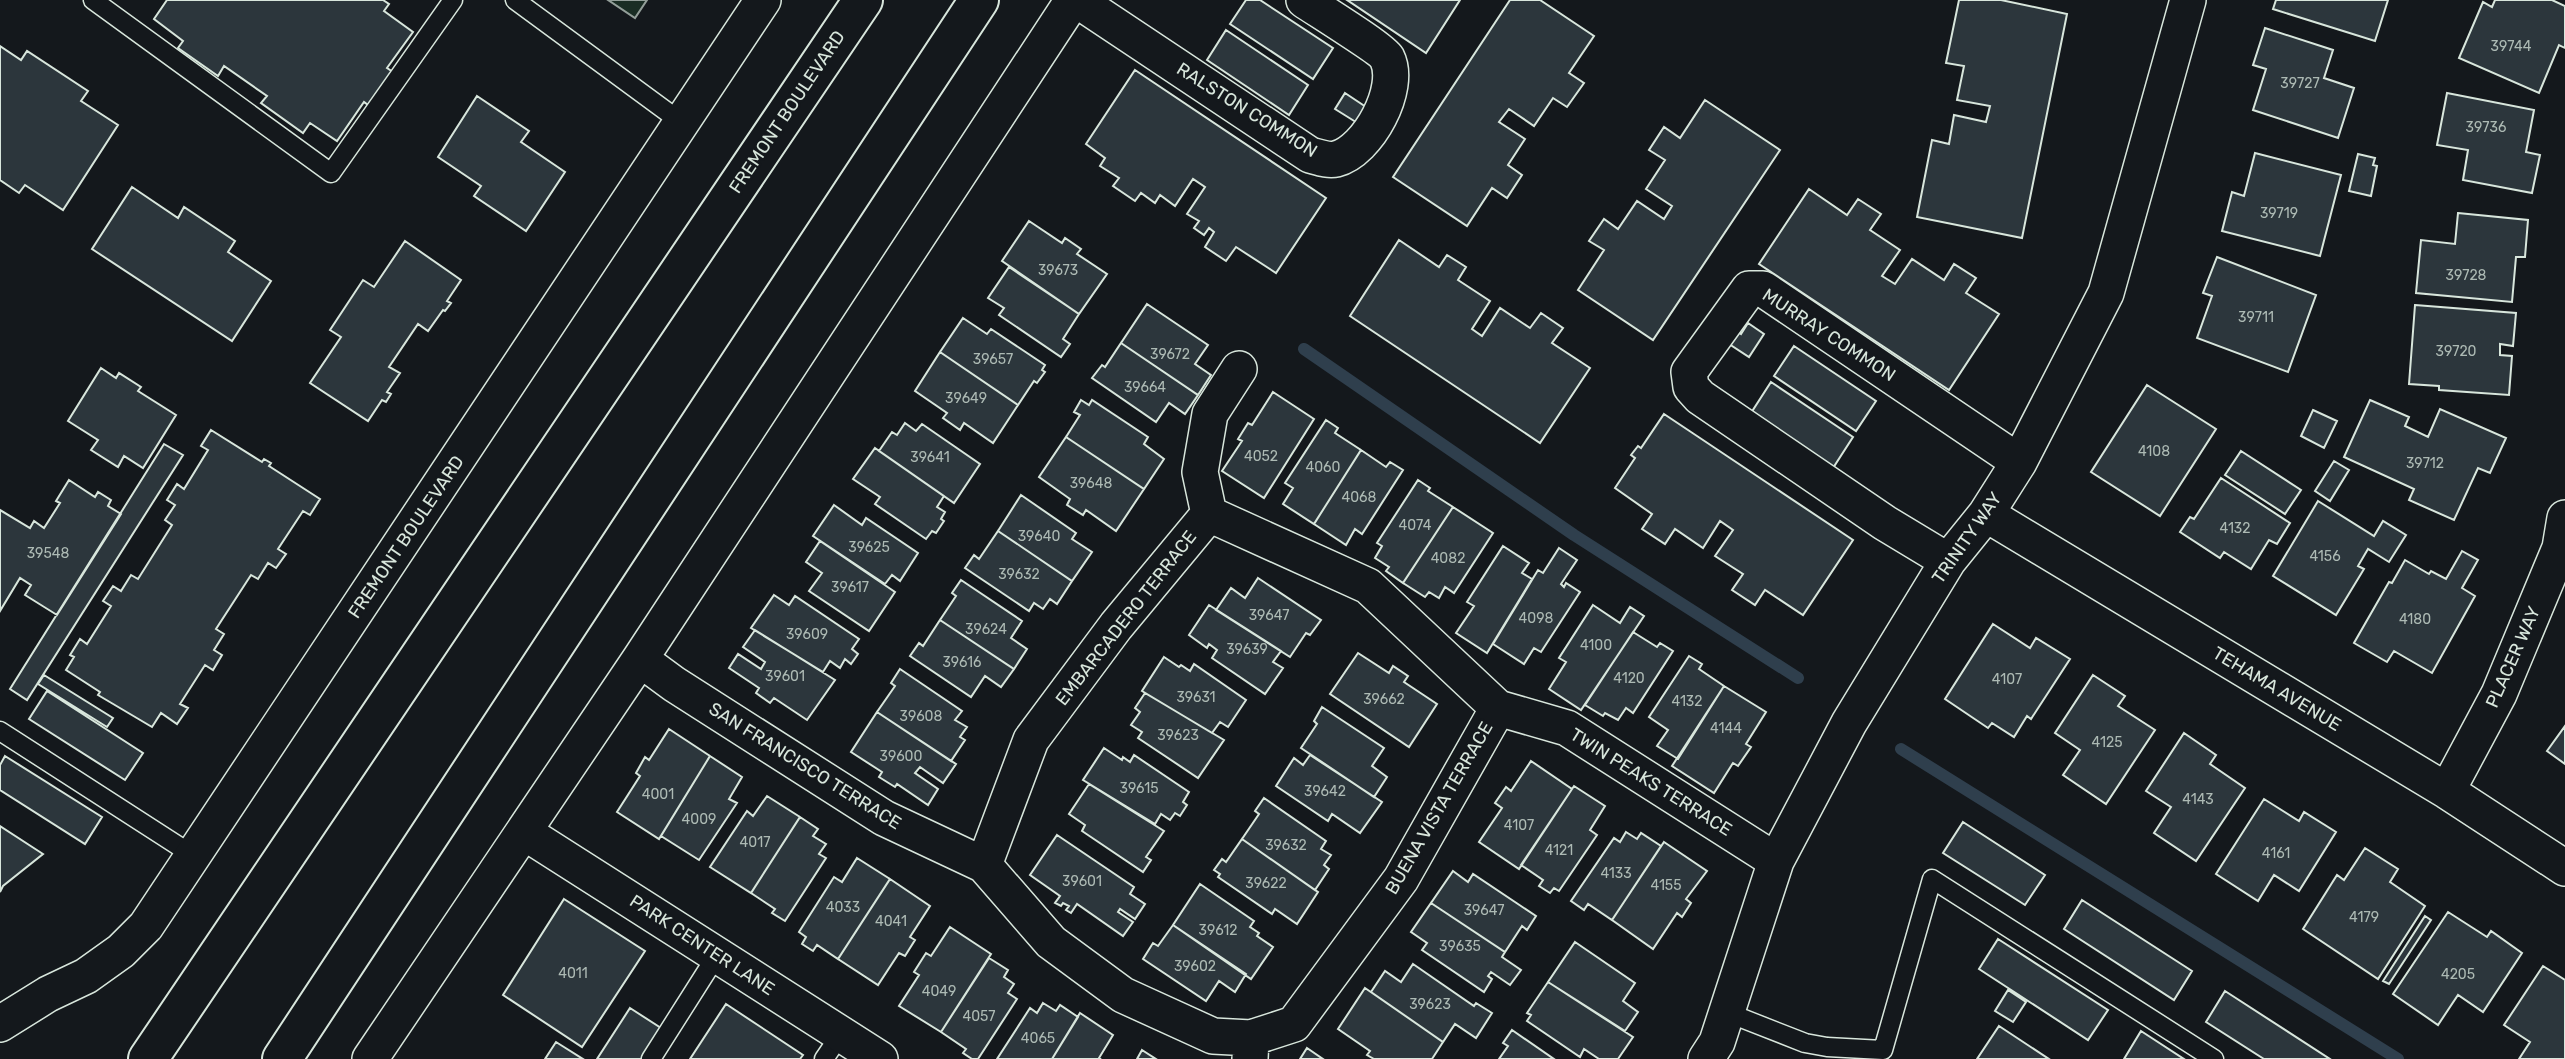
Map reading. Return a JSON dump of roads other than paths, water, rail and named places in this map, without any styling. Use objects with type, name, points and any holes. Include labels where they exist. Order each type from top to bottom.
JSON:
[{"type":"main road","name":"FREMONT BOULEVARD","points":[[148,1059],[863,0]]},
{"type":"main road","points":[[282,1059],[979,0]]},
{"type":"street","name":"FREMONT BOULEVARD","points":[[0,1024],[48,994],[86,976],[121,951],[146,926],[763,0]]},
{"type":"street","name":"RALSTON COMMON","points":[[1075,0],[1310,155],[1336,159],[1354,148],[1372,129],[1387,100],[1392,81],[1391,71],[1384,54],[1304,0]]},
{"type":"street","points":[[370,1059],[640,659],[1075,0]]},
{"type":"street","name":"TRINITY WAY","points":[[1706,1059],[1717,1042],[1776,861],[1849,723],[1948,561],[1986,514],[2018,462],[2106,293],[2188,0]]},
{"type":"street","name":"MURRAY COMMON","points":[[1948,561],[1885,523],[1700,397],[1691,387],[1689,372],[1749,289],[1763,289],[2018,462]]},
{"type":"street","name":"EMBARCADERO TERRACE","points":[[984,865],[1031,740],[1116,626],[1209,514],[1200,472],[1210,414],[1239,369]]},
{"type":"street","name":"TWIN PEAKS TERRACE","points":[[1209,514],[1368,586],[1498,708],[1567,728],[1776,861]]},
{"type":"street","name":"TEHAMA AVENUE","points":[[1986,514],[2447,791],[2565,869]]},
{"type":"street","name":"PLACER WAY","points":[[2447,791],[2499,694],[2560,548],[2565,518]]},
{"type":"street","name":"SAN FRANCISCO TERRACE","points":[[640,659],[674,684],[884,818],[984,865],[1051,942],[1123,995],[1213,1036],[1251,1049]]},
{"type":"street","name":"BUENA VISTA TERRACE","points":[[1251,1049],[1294,1024],[1401,879],[1498,708]]},
{"type":"street","name":"PARK CENTER LANE","points":[[524,832],[717,955],[833,1046],[880,1059]]},
{"type":"lane","points":[[93,0],[331,173],[453,0]]},
{"type":"lane","points":[[515,0],[681,122]]},
{"type":"lane","points":[[0,731],[194,856]]},
{"type":"lane","points":[[1726,1012],[1805,1043],[1883,1050],[1932,879],[2214,1059]]},
{"type":"lane","points":[[651,1059],[717,955]]},
{"type":"waterway","points":[[1304,349],[1574,535],[1798,678]]},
{"type":"waterway","points":[[1901,749],[2398,1059]]}]
